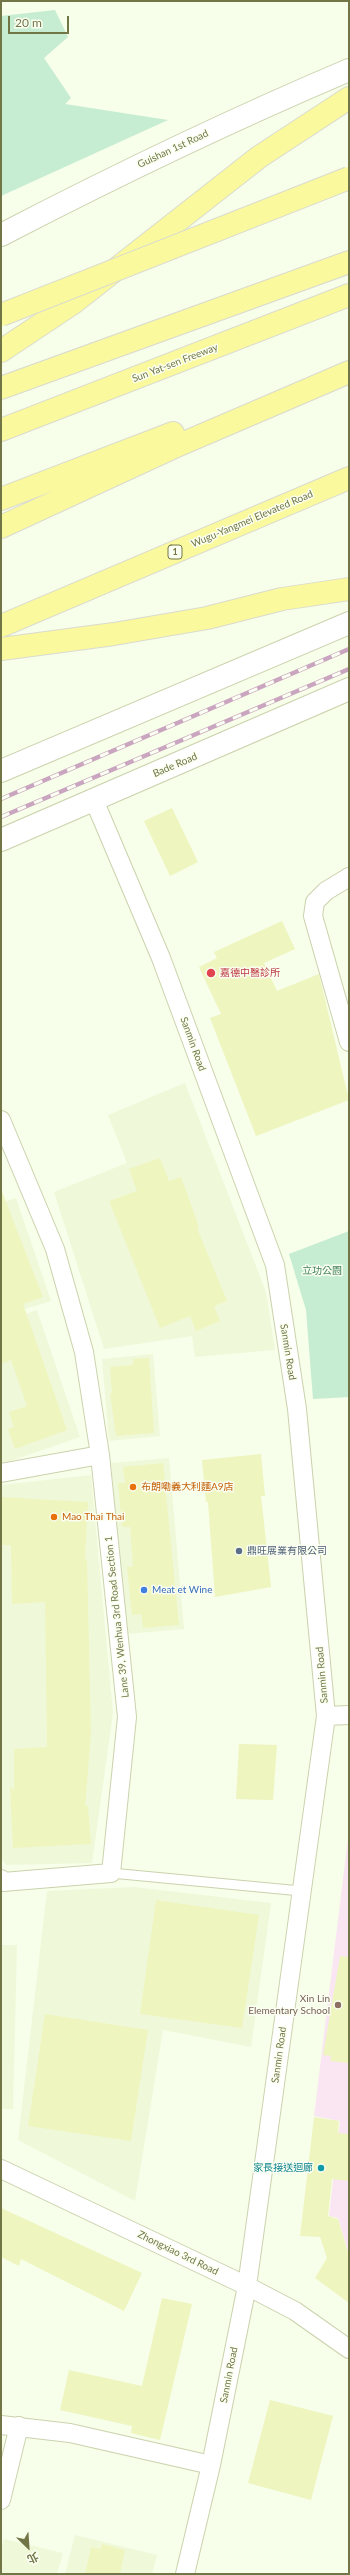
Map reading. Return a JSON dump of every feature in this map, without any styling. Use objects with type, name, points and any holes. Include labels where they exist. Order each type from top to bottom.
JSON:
[{"type":"highway","points":[[1,351],[73,303],[259,157],[349,98]]},
{"type":"highway","points":[[1,315],[349,178]]},
{"type":"highway","points":[[1,388],[349,262]]},
{"type":"highway","name":"Sun Yat-sen Freeway","points":[[1,430],[349,296]]},
{"type":"highway","points":[[1,499],[349,365]]},
{"type":"highway","points":[[1,527],[172,448],[349,372]]},
{"type":"highway","name":"Wugu-Yangmei Elevated Road","points":[[1,626],[349,478]]},
{"type":"highway","points":[[1,649],[114,634],[207,618],[282,599],[349,589]]},
{"type":"street","name":"Guishan 1st Road","points":[[1,235],[110,179],[269,104],[349,70]]},
{"type":"street","points":[[1,771],[349,622]]},
{"type":"street","name":"Bade Road","points":[[1,840],[349,689]]},
{"type":"street","name":"Sanmin Road","points":[[94,800],[162,958],[275,1265],[297,1409],[326,1716],[247,2286],[211,2465],[185,2574]]},
{"type":"street","points":[[349,877],[326,891],[315,902],[313,916],[349,1042]]},
{"type":"street","name":"Lane 39, Wenhua 3rd Road Section 1","points":[[1,1120],[55,1249],[84,1352],[100,1455],[127,1717],[111,1873]]},
{"type":"street","points":[[1,1473],[100,1455]]},
{"type":"street","points":[[326,1716],[349,1715]]},
{"type":"street","points":[[1,1879],[4,1882],[111,1873]]},
{"type":"street","name":"Zhongxiao 3rd Road","points":[[1,2169],[247,2286],[295,2311],[349,2349]]},
{"type":"street","points":[[1,2425],[19,2426],[70,2434],[211,2465]]},
{"type":"street","points":[[1,2500],[19,2426]]},
{"type":"lane","points":[[111,1873],[301,1891]]},
{"type":"shaded area","points":[[185,1083],[266,1292],[275,1350],[195,1357],[192,1336],[104,1349],[54,1192],[127,1163],[108,1115]]},
{"type":"shaded area","points":[[16,1198],[51,1301],[1,1316],[1,1203]]},
{"type":"shaded area","points":[[37,1310],[80,1437],[2,1464],[1,1323]]},
{"type":"shaded area","points":[[153,1354],[160,1436],[109,1441],[102,1359]]},
{"type":"shaded area","points":[[169,1458],[184,1629],[126,1634],[111,1463]]},
{"type":"shaded area","points":[[91,1475],[113,1713],[92,1863],[7,1865],[1,1859],[1,1485]]},
{"type":"shaded area","name":"Xin Lin Elementary School","points":[[349,1830],[349,2255],[338,2218],[329,2216],[340,2121],[314,2116]]},
{"type":"shaded area","points":[[134,1887],[271,1903],[251,2047],[163,2030],[135,2201],[18,2140],[47,1891]]},
{"type":"shaded area","points":[[1,1945],[17,1945],[13,2109],[1,2109]]},
{"type":"shaded area","points":[[75,2535],[157,2555],[152,2574],[65,2574]]},
{"type":"shaded area","points":[[4,2539],[63,2553],[57,2574],[1,2574],[1,2550]]},
{"type":"green space","points":[[55,10],[68,37],[44,58],[71,98],[65,104],[168,120],[1,196],[1,16]]},
{"type":"green space","name":"立功公園","points":[[349,1231],[349,1397],[313,1399],[306,1310],[289,1254]]},
{"type":"building","points":[[172,808],[198,862],[170,876],[144,821]]},
{"type":"building","points":[[282,921],[295,949],[264,963],[277,991],[319,974],[349,1100],[256,1136],[210,1018],[221,1014],[199,967],[217,958],[214,952]]},
{"type":"building","points":[[160,1158],[169,1181],[181,1177],[199,1227],[197,1228],[227,1301],[214,1306],[220,1321],[196,1331],[190,1316],[160,1328],[109,1201],[137,1191],[129,1169]]},
{"type":"building","points":[[1,1189],[43,1297],[23,1304],[67,1430],[15,1449],[8,1429],[14,1427],[9,1412],[27,1406],[11,1360],[1,1364]]},
{"type":"building","points":[[149,1358],[154,1433],[116,1436],[110,1393],[112,1393],[110,1367],[133,1365],[133,1359]]},
{"type":"building","points":[[261,1454],[265,1496],[261,1496],[271,1587],[215,1597],[208,1502],[206,1502],[202,1460]]},
{"type":"building","points":[[163,1463],[179,1625],[143,1628],[141,1614],[132,1615],[127,1567],[133,1566],[130,1527],[122,1527],[118,1483],[125,1483],[123,1467]]},
{"type":"building","points":[[1,1497],[88,1502],[85,1559],[87,1559],[91,1734],[85,1806],[88,1806],[91,1844],[13,1848],[10,1786],[14,1791],[14,1749],[47,1747],[45,1602],[12,1604],[11,1545],[1,1545]]},
{"type":"building","points":[[239,1744],[277,1745],[273,1800],[236,1799]]},
{"type":"building","points":[[156,1900],[259,1915],[242,2028],[140,2014]]},
{"type":"building","points":[[340,1956],[349,1957],[349,2063],[330,2061],[331,2056],[323,2055]]},
{"type":"building","points":[[45,2014],[148,2030],[131,2141],[28,2126]]},
{"type":"building","name":"家長接送迴廊","points":[[314,2117],[339,2121],[338,2133],[349,2134],[349,2181],[332,2179],[328,2216],[338,2219],[349,2256],[349,2303],[315,2278],[327,2258],[320,2237],[300,2236]]},
{"type":"building","points":[[1,2208],[142,2273],[124,2311],[21,2259],[19,2266],[1,2257]]},
{"type":"building","points":[[162,2298],[192,2304],[160,2440],[131,2433],[132,2426],[60,2410],[69,2370],[142,2386]]},
{"type":"building","points":[[270,2400],[333,2416],[311,2500],[248,2483]]},
{"type":"building","points":[[102,2544],[125,2550],[120,2574],[85,2574],[91,2547],[101,2549]]},
{"type":"railway","points":[[1,799],[349,649]]},
{"type":"railway","points":[[1,817],[349,669]]},
{"type":"place","name":"嘉德中醫診所","points":[[211,973]]},
{"type":"place","name":"布朗嘞義大利麵A9店","points":[[133,1487]]},
{"type":"place","name":"Mao Thai Thai","points":[[54,1517]]},
{"type":"place","name":"鼎旺展業有限公司","points":[[239,1551]]},
{"type":"place","name":"Meat et Wine","points":[[144,1590]]},
{"type":"place","name":"Xin Lin Elementary School","points":[[338,2005]]},
{"type":"place","name":"家長接送迴廊","points":[[321,2168]]}]
